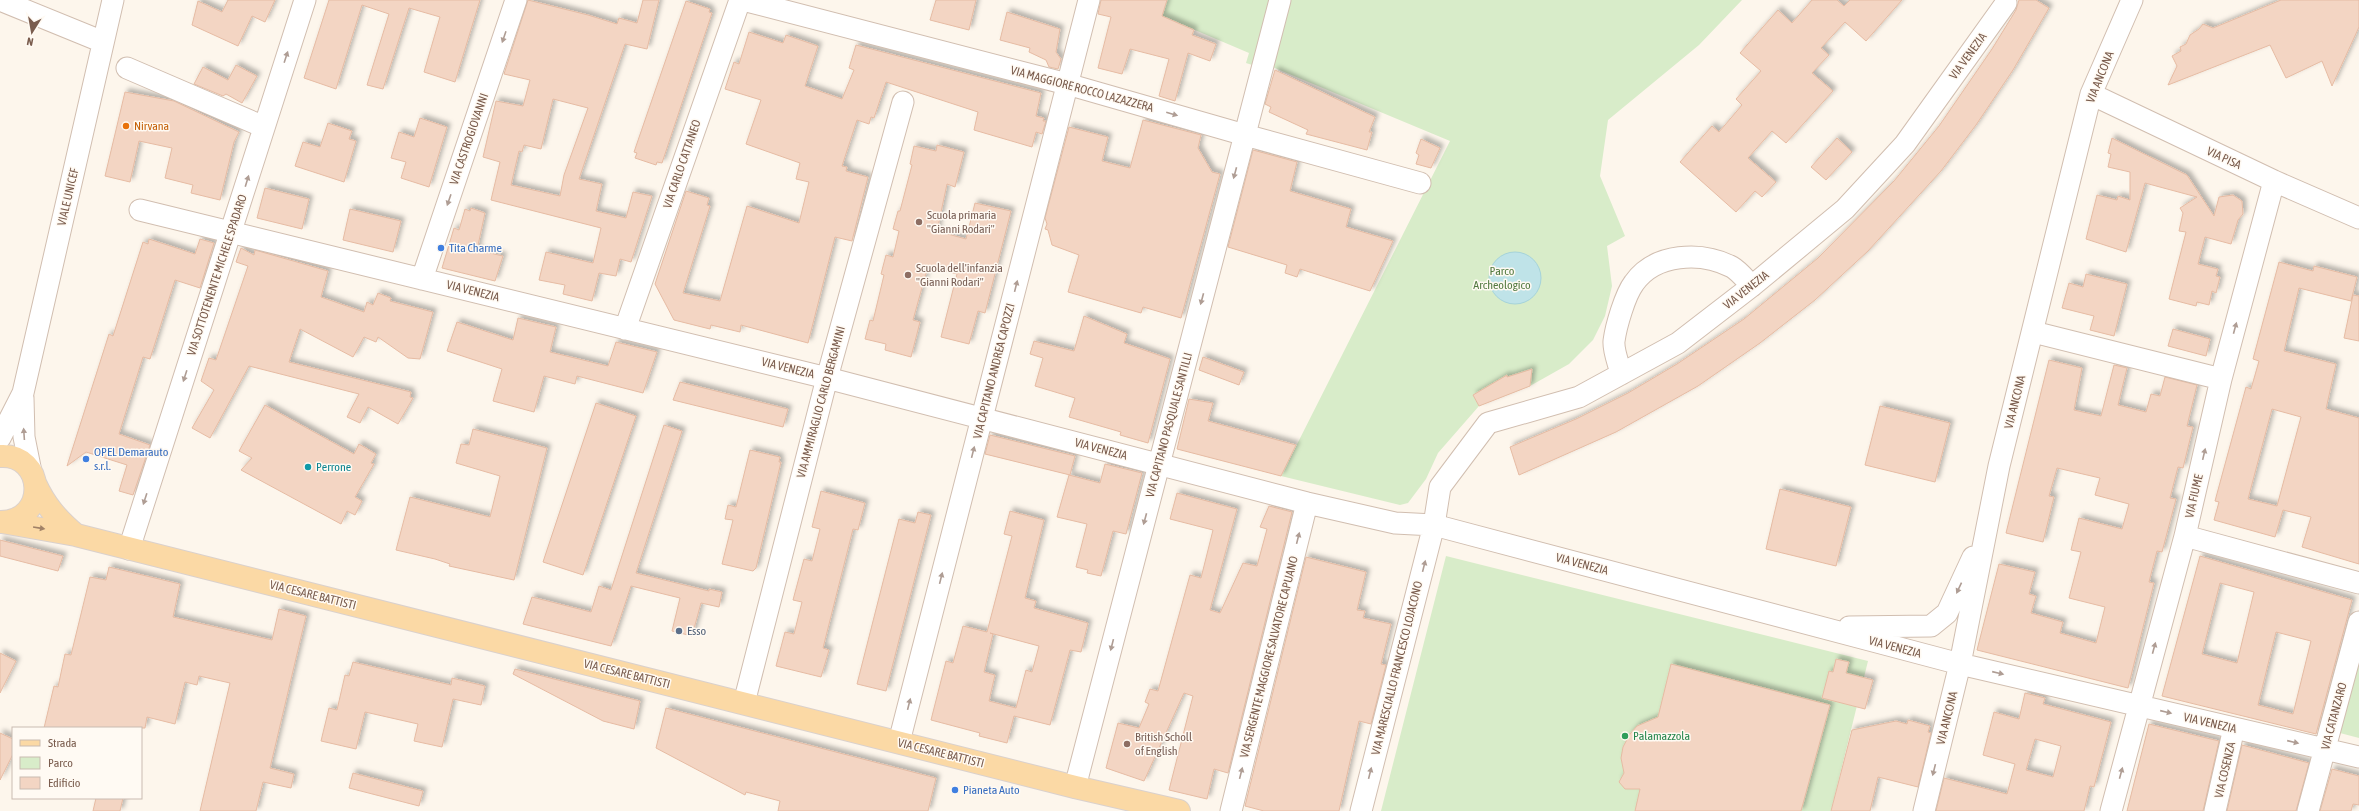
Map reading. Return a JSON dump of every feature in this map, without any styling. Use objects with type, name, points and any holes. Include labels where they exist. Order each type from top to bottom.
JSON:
[{"type":"main road","name":"VIA CESARE BATTISTI","points":[[0,456],[16,458],[33,478],[44,503],[56,519],[76,535]]},
{"type":"main road","name":"VIA CESARE BATTISTI","points":[[1,522],[12,521],[28,511],[35,498],[33,478]]},
{"type":"main road","name":"VIA CESARE BATTISTI","points":[[1,522],[76,535],[1075,787],[1179,811]]},
{"type":"street","points":[[0,0],[103,42]]},
{"type":"street","name":"VIALE UNICEF","points":[[33,478],[24,437],[23,393],[113,0]]},
{"type":"street","name":"VIA SOTTOTENENTE MICHELE SPADARO","points":[[129,549],[232,232],[305,0]]},
{"type":"street","name":"VIA CASTROGIOVANNI","points":[[422,279],[516,0]]},
{"type":"street","name":"VIA CARLO CATTANEO","points":[[625,329],[740,0]]},
{"type":"street","name":"VIA MAGGIORE ROCCO LAZAZZERA","points":[[743,0],[1067,84],[1420,183]]},
{"type":"street","name":"VIA CAPITANO ANDREA CAPOZZI","points":[[899,742],[1089,0]]},
{"type":"street","name":"VIA CAPITANO PASQUALE SANTILLI","points":[[1075,787],[1280,0]]},
{"type":"street","name":"VIA ANCONA","points":[[1924,811],[1960,664],[1999,466],[2091,94],[2132,0]]},
{"type":"street","name":"VIA VENEZIA","points":[[1434,526],[1440,487],[1488,423],[1579,397],[1678,343],[1752,286],[1845,210],[1905,144],[2006,3]]},
{"type":"street","points":[[127,68],[264,127]]},
{"type":"street","name":"VIA PISA","points":[[2091,94],[2274,181],[2359,218]]},
{"type":"street","name":"VIA AMMIRAGLIO CARLO BERGAMINI","points":[[744,703],[826,378],[903,102]]},
{"type":"street","name":"VIA FIUME","points":[[2111,811],[2185,536],[2221,379],[2274,181]]},
{"type":"street","name":"VIA VENEZIA","points":[[140,210],[982,417],[1306,503],[1395,523],[1434,526],[1960,664],[2359,757]]},
{"type":"street","points":[[1621,374],[1614,342],[1622,309],[1634,283],[1652,267],[1678,256],[1706,258],[1732,268],[1752,286]]},
{"type":"street","points":[[2033,332],[2221,379]]},
{"type":"street","name":"VIALE UNICEF","points":[[0,438],[23,393]]},
{"type":"street","name":"VIA SERGENTE MAGGIORE SALVATORE CAPUANO","points":[[1231,811],[1306,503]]},
{"type":"street","name":"VIA MARESCIALLO FRANCESCO LOJACONO","points":[[1360,811],[1434,526]]},
{"type":"street","points":[[1820,627],[1931,626],[1947,613],[1987,527]]},
{"type":"street","points":[[2185,536],[2359,583]]},
{"type":"street","name":"VIA CATANZARO","points":[[2308,811],[2359,622]]},
{"type":"street","name":"VIA COSENZA","points":[[2215,811],[2234,728]]},
{"type":"green space","name":"Parco Archeologico","points":[[1167,0],[1742,0],[1699,45],[1608,120],[1600,176],[1625,236],[1607,246],[1612,286],[1605,316],[1593,340],[1569,364],[1530,386],[1479,406],[1438,453],[1426,479],[1408,503],[1400,505],[1281,476],[1450,141],[1270,66],[1268,70],[1246,63],[1249,53],[1162,16]]},
{"type":"green space","name":"Palamazzola","points":[[1446,556],[1868,661],[1831,811],[1381,811]]},
{"type":"green space","points":[[2359,659],[2359,738],[2340,733]]},
{"type":"water","points":[[1510,252],[1520,252],[1534,259],[1541,273],[1541,283],[1534,297],[1520,304],[1510,304],[1500,300],[1493,293],[1489,283],[1489,273],[1493,263],[1500,256]]},
{"type":"building","points":[[228,0],[275,0],[265,22],[252,16],[238,46],[192,25],[198,1],[222,12]]},
{"type":"building","points":[[329,0],[480,0],[455,82],[424,72],[440,17],[409,8],[383,89],[367,85],[389,14],[362,5],[336,89],[304,78]]},
{"type":"building","points":[[528,0],[617,24],[619,18],[637,23],[643,0],[659,0],[647,49],[625,44],[579,179],[602,184],[596,211],[626,218],[633,192],[652,196],[631,262],[620,259],[616,276],[599,273],[592,301],[563,294],[565,285],[539,280],[546,252],[593,263],[601,228],[491,200],[500,162],[483,157],[496,101],[523,106],[530,80],[504,74]],"holes":[[[553,99],[588,108],[564,175],[560,196],[511,185],[519,151],[522,152],[524,145],[541,149]]]},
{"type":"building","points":[[936,0],[976,0],[969,30],[930,20]]},
{"type":"building","points":[[1101,0],[1167,0],[1162,16],[1194,30],[1192,35],[1216,44],[1210,61],[1188,53],[1175,101],[1159,96],[1169,59],[1130,49],[1122,74],[1098,68],[1111,17],[1098,14]]},
{"type":"building","points":[[1812,0],[1837,0],[1844,6],[1850,0],[1902,0],[1866,41],[1845,22],[1821,48],[1829,55],[1812,73],[1833,91],[1786,143],[1772,131],[1748,158],[1776,182],[1762,197],[1755,191],[1736,212],[1680,162],[1712,126],[1719,132],[1742,105],[1736,99],[1761,71],[1740,53],[1778,10],[1792,23]]},
{"type":"building","points":[[2019,0],[2036,0],[2049,8],[2013,70],[1976,125],[1941,171],[1868,251],[1815,300],[1760,343],[1698,386],[1616,432],[1519,475],[1510,447],[1576,419],[1628,393],[1677,364],[1744,319],[1818,258],[1894,181],[1939,126],[1992,49],[2016,10]]},
{"type":"building","points":[[2281,0],[2359,0],[2359,27],[2332,86],[2322,61],[2286,78],[2270,45],[2168,85],[2177,66],[2172,56],[2181,51],[2180,47],[2186,44],[2190,35],[2199,29],[2203,24],[2213,28]]},
{"type":"building","points":[[686,1],[710,9],[709,12],[712,13],[662,163],[657,162],[656,165],[635,158],[637,153],[634,152]]},
{"type":"building","points":[[1007,12],[1060,29],[1056,52],[1061,59],[1058,69],[1049,67],[1046,60],[1029,52],[1030,48],[1000,40]]},
{"type":"building","points":[[749,32],[783,43],[786,35],[818,46],[805,86],[842,99],[854,70],[849,68],[856,45],[1041,93],[1036,116],[1044,118],[1043,121],[1046,121],[1042,134],[1036,132],[1032,147],[974,130],[978,112],[886,82],[874,118],[871,117],[869,124],[857,120],[842,166],[847,167],[846,171],[868,177],[852,241],[835,237],[808,343],[741,325],[740,332],[711,325],[710,329],[674,320],[655,284],[686,191],[709,198],[707,205],[710,206],[683,293],[720,301],[747,206],[799,223],[809,182],[796,179],[800,163],[746,144],[761,100],[725,89],[734,62],[739,64]]},
{"type":"building","points":[[236,65],[257,76],[242,103],[226,94],[223,96],[194,84],[203,67],[228,80]]},
{"type":"building","points":[[1275,70],[1375,117],[1369,132],[1372,132],[1367,150],[1306,134],[1308,130],[1269,112],[1271,107],[1265,104]]},
{"type":"building","points":[[125,92],[174,101],[239,132],[234,142],[220,200],[191,193],[193,185],[165,178],[172,148],[139,141],[130,182],[105,176]]},
{"type":"building","points":[[420,118],[447,127],[429,187],[401,178],[406,162],[391,158],[399,132],[414,137]]},
{"type":"building","points":[[1143,120],[1201,135],[1198,148],[1212,172],[1220,174],[1181,318],[1143,307],[1141,313],[1068,292],[1079,255],[1052,245],[1048,230],[1045,229],[1047,224],[1045,218],[1069,127],[1108,137],[1102,161],[1130,168]]},
{"type":"building","points":[[328,123],[352,131],[349,139],[356,141],[344,182],[295,166],[303,142],[320,147]]},
{"type":"building","points":[[1837,138],[1852,152],[1826,180],[1811,167]]},
{"type":"building","points":[[2112,138],[2187,175],[2214,216],[2219,197],[2233,195],[2242,201],[2243,214],[2238,220],[2231,244],[2205,237],[2198,264],[2218,269],[2216,276],[2220,277],[2216,293],[2212,291],[2209,305],[2197,302],[2196,306],[2169,299],[2186,232],[2179,231],[2183,213],[2180,208],[2197,197],[2145,183],[2126,252],[2086,239],[2097,195],[2117,200],[2118,196],[2130,200],[2130,172],[2108,167],[2111,154],[2108,153]]},
{"type":"building","points":[[1421,139],[1440,148],[1431,168],[1416,164],[1419,155],[1416,153]]},
{"type":"building","points":[[937,145],[964,152],[955,187],[947,184],[937,231],[966,239],[975,203],[1011,211],[985,313],[978,311],[969,344],[941,337],[957,274],[928,266],[913,320],[920,322],[911,357],[885,350],[886,344],[865,339],[870,320],[873,321],[884,275],[881,274],[886,255],[893,257],[899,231],[893,229],[898,211],[900,211],[912,165],[910,164],[914,146],[936,151]]},
{"type":"building","points":[[1253,150],[1297,162],[1290,191],[1351,209],[1346,227],[1393,241],[1370,291],[1300,269],[1297,277],[1285,273],[1287,265],[1228,247]]},
{"type":"building","points":[[265,188],[309,199],[302,229],[257,218]]},
{"type":"building","points":[[471,208],[485,213],[477,250],[503,256],[495,281],[442,268],[454,228],[459,230],[465,209],[470,211]]},
{"type":"building","points":[[350,209],[401,221],[393,252],[343,240]]},
{"type":"building","points":[[149,239],[195,254],[200,239],[214,243],[200,288],[175,280],[150,359],[143,357],[119,434],[150,445],[133,495],[119,491],[127,465],[86,452],[67,466],[109,334],[113,336],[143,242],[148,244]]},
{"type":"building","points":[[241,248],[254,255],[255,250],[328,271],[321,297],[364,312],[367,302],[373,305],[378,293],[391,298],[390,301],[433,312],[420,359],[408,358],[378,337],[376,342],[364,337],[353,357],[300,329],[289,362],[411,392],[410,397],[413,398],[398,424],[368,407],[360,423],[347,417],[359,394],[249,366],[210,438],[192,428],[214,390],[201,381],[209,358],[216,360],[248,266],[236,262]]},
{"type":"building","points":[[2279,262],[2313,271],[2314,266],[2357,277],[2351,301],[2299,288],[2284,351],[2336,364],[2326,409],[2359,418],[2359,564],[2302,547],[2311,517],[2283,510],[2275,537],[2214,520],[2219,502],[2215,501],[2246,387],[2251,389],[2259,361],[2253,359]],"holes":[[[2272,409],[2301,417],[2277,506],[2248,499]]]},
{"type":"building","points":[[2086,274],[2127,284],[2114,336],[2090,330],[2094,316],[2062,308],[2069,283],[2083,287]]},
{"type":"building","points":[[2353,295],[2359,296],[2359,341],[2344,338]]},
{"type":"building","points":[[1084,316],[1127,334],[1124,343],[1170,359],[1148,443],[1120,435],[1121,432],[1069,417],[1075,398],[1035,386],[1043,358],[1030,354],[1034,341],[1074,351]]},
{"type":"building","points":[[518,318],[556,327],[550,352],[608,366],[616,342],[657,352],[643,393],[577,376],[575,384],[544,376],[534,412],[493,401],[502,369],[447,351],[457,322],[513,340]]},
{"type":"building","points":[[2173,329],[2210,339],[2206,356],[2168,346]]},
{"type":"building","points":[[1203,357],[1244,372],[1239,385],[1199,370]]},
{"type":"building","points":[[2049,360],[2082,368],[2074,410],[2101,416],[2114,365],[2127,368],[2118,405],[2146,412],[2151,394],[2160,396],[2165,377],[2197,385],[2187,426],[2193,427],[2183,468],[2178,467],[2170,498],[2176,499],[2162,552],[2157,551],[2149,582],[2154,583],[2128,688],[1977,650],[1999,564],[2035,572],[2029,594],[2036,596],[2031,613],[2063,622],[2060,633],[2096,643],[2105,607],[2069,598],[2081,552],[2071,550],[2079,518],[2122,529],[2129,504],[2095,495],[2100,478],[2057,468],[2049,496],[2054,497],[2043,542],[2006,533]]},
{"type":"building","points":[[1532,369],[1530,386],[1479,406],[1473,395],[1507,375],[1507,377]]},
{"type":"building","points":[[680,382],[788,409],[783,427],[673,400]]},
{"type":"building","points":[[1189,399],[1213,403],[1208,421],[1296,445],[1281,476],[1177,449]]},
{"type":"building","points":[[596,403],[636,416],[583,575],[543,562]]},
{"type":"building","name":"Perrone","points":[[265,405],[354,454],[359,444],[376,454],[371,463],[374,464],[355,497],[362,501],[355,515],[347,511],[341,524],[241,470],[252,458],[239,451]]},
{"type":"building","points":[[1880,406],[1950,423],[1935,482],[1865,465]]},
{"type":"building","points":[[664,425],[682,431],[636,573],[709,591],[709,589],[722,592],[719,607],[701,603],[692,636],[672,631],[680,598],[631,586],[611,646],[523,624],[532,597],[591,612],[599,586],[611,590]]},
{"type":"building","points":[[473,429],[547,448],[514,580],[449,566],[450,564],[435,559],[396,550],[410,497],[490,517],[500,476],[456,463],[461,444],[469,445]]},
{"type":"building","points":[[990,435],[1075,456],[1070,475],[985,454]]},
{"type":"building","points":[[750,450],[780,457],[779,462],[781,462],[756,568],[753,571],[722,564],[733,520],[725,519],[728,505],[736,507]]},
{"type":"building","points":[[1105,464],[1142,473],[1126,534],[1113,531],[1101,576],[1087,573],[1088,570],[1076,567],[1087,524],[1057,517],[1069,475],[1100,483]]},
{"type":"building","points":[[1780,489],[1851,507],[1836,566],[1766,549]]},
{"type":"building","points":[[821,491],[865,503],[858,530],[853,529],[823,648],[829,650],[821,677],[776,666],[785,632],[794,634],[802,602],[793,600],[804,559],[812,561],[820,529],[812,527]]},
{"type":"building","points":[[1177,493],[1237,509],[1210,610],[1220,613],[1243,563],[1257,566],[1267,529],[1260,527],[1269,506],[1292,512],[1228,773],[1214,769],[1207,799],[1169,790],[1193,696],[1184,693],[1144,781],[1106,768],[1118,723],[1139,728],[1149,704],[1145,702],[1150,689],[1158,691],[1190,575],[1201,578],[1213,530],[1170,519]]},
{"type":"building","points":[[1010,511],[1044,520],[1025,598],[1036,601],[1034,608],[1088,623],[1081,652],[1070,650],[1050,725],[1014,716],[1007,743],[979,736],[980,733],[931,720],[946,661],[953,663],[963,626],[987,632],[1012,536],[1004,534]],"holes":[[[990,633],[1039,646],[1032,672],[1026,670],[1016,708],[989,701],[995,675],[984,672],[993,634]]]},
{"type":"building","points":[[918,512],[931,515],[886,691],[857,684],[899,519],[915,523]]},
{"type":"building","points":[[0,540],[63,556],[58,571],[0,556]]},
{"type":"building","points":[[2200,556],[2352,600],[2316,734],[2162,696]],"holes":[[[2220,583],[2254,592],[2237,663],[2202,654]],[[2276,632],[2311,641],[2293,714],[2258,705]]]},
{"type":"building","points":[[1306,557],[1366,572],[1357,610],[1365,611],[1363,618],[1391,624],[1381,664],[1386,665],[1371,724],[1359,721],[1339,811],[1264,811],[1245,806]]},
{"type":"building","points":[[109,567],[180,584],[173,617],[272,640],[279,609],[306,616],[270,768],[294,774],[291,788],[263,782],[256,811],[200,811],[230,683],[199,676],[197,685],[185,682],[175,724],[147,717],[145,728],[44,727],[54,686],[58,687],[65,654],[71,655],[90,577],[106,580]]},
{"type":"building","points":[[0,653],[16,661],[0,693]]},
{"type":"building","points":[[1836,659],[1849,662],[1846,673],[1873,680],[1865,709],[1822,698],[1829,671],[1833,672]]},
{"type":"building","points":[[353,662],[451,685],[452,678],[485,686],[481,705],[453,699],[442,747],[414,741],[418,724],[365,712],[356,749],[321,741],[329,708],[337,710],[345,675],[349,676]]},
{"type":"building","points":[[1671,664],[1830,705],[1801,811],[1635,811],[1640,789],[1625,789],[1619,782],[1624,773],[1621,758],[1623,747],[1630,734],[1637,726],[1658,717]]},
{"type":"building","points":[[515,669],[640,701],[634,729],[603,721],[513,674]]},
{"type":"building","points":[[2025,693],[2045,698],[2043,704],[2111,722],[2094,787],[2090,786],[2084,811],[1936,811],[1944,778],[2007,794],[2015,764],[1983,755],[1994,712],[2019,719]],"holes":[[[2035,739],[2061,746],[2053,777],[2026,770]]]},
{"type":"building","points":[[666,708],[936,778],[928,811],[778,811],[780,801],[746,792],[745,795],[656,748]]},
{"type":"building","points":[[1908,720],[1930,726],[1928,732],[1931,733],[1918,787],[1878,777],[1870,811],[1831,811],[1852,730],[1896,721],[1907,724]]},
{"type":"building","points":[[2149,724],[2219,741],[2203,811],[2127,811]]},
{"type":"building","points":[[0,733],[12,739],[12,756],[0,780]]},
{"type":"building","points":[[2242,745],[2309,763],[2296,811],[2227,811]]},
{"type":"building","points":[[2332,769],[2359,776],[2359,805],[2353,804],[2351,811],[2320,811]]},
{"type":"building","points":[[353,773],[423,791],[419,806],[349,788]]},
{"type":"building","points":[[96,799],[123,799],[120,811],[93,811]]},
{"type":"place","name":"Nirvana","points":[[126,126]]},
{"type":"place","name":"Scuola primaria \"Gianni Rodari\"","points":[[919,222]]},
{"type":"place","name":"Tita Charme","points":[[441,248]]},
{"type":"place","name":"Scuola dell'infanzia \"Gianni Rodari\"","points":[[908,275]]},
{"type":"place","name":"OPEL Demarauto s.r.l.","points":[[86,459]]},
{"type":"place","name":"Perrone","points":[[308,467]]},
{"type":"place","name":"Esso","points":[[679,631]]},
{"type":"place","name":"Palamazzola","points":[[1625,736]]},
{"type":"place","name":"British Scholl of English","points":[[1127,744]]},
{"type":"place","name":"Pianeta Auto","points":[[955,790]]}]
